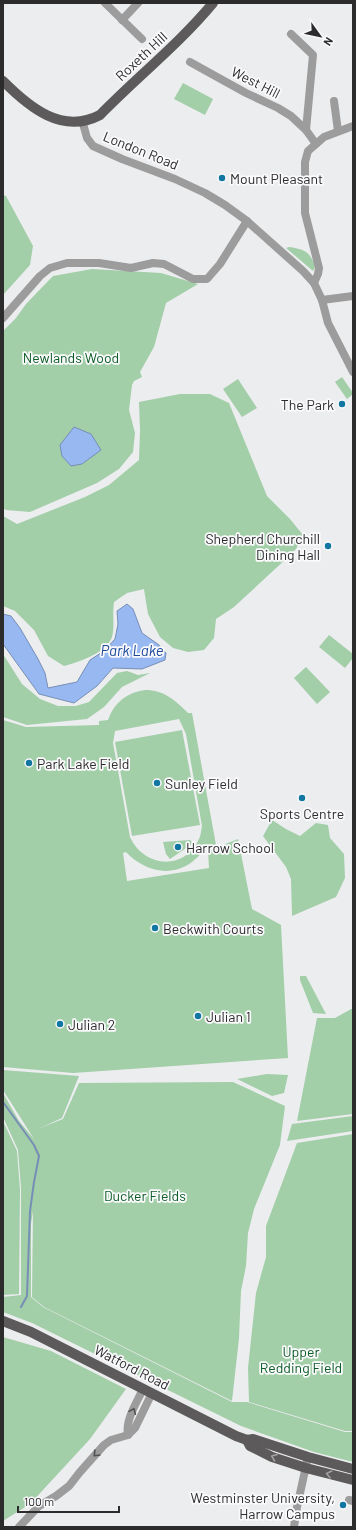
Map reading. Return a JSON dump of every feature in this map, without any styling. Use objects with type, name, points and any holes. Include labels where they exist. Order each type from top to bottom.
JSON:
[{"type":"main road","name":"Roxeth Hill","points":[[82,120],[94,118],[100,115],[174,46],[213,3]]},
{"type":"main road","points":[[3,81],[34,108],[53,119],[73,122],[82,120]]},
{"type":"main road","name":"Watford Road","points":[[3,1321],[31,1332],[224,1430],[247,1440],[253,1439],[308,1457],[353,1469]]},
{"type":"main road","name":"Watford Road","points":[[247,1440],[250,1446],[272,1456],[306,1468],[353,1480]]},
{"type":"street","points":[[105,3],[142,39]]},
{"type":"street","points":[[122,20],[138,3]]},
{"type":"street","points":[[291,34],[313,55],[306,130]]},
{"type":"street","name":"West Hill","points":[[190,62],[292,116],[306,130],[316,144]]},
{"type":"street","points":[[334,101],[338,131]]},
{"type":"street","name":"London Road","points":[[82,120],[87,138],[93,146],[122,159],[175,179],[226,205],[247,221],[314,282]]},
{"type":"street","points":[[353,126],[324,137],[308,151],[304,172],[305,213],[319,268],[314,282],[322,300],[328,324],[353,372]]},
{"type":"street","points":[[3,318],[40,276],[50,268],[67,263],[99,263],[131,268],[153,263],[164,264],[193,279],[207,279],[220,264],[247,221]]},
{"type":"street","points":[[322,300],[353,296]]},
{"type":"street","points":[[19,1527],[39,1506],[69,1486],[104,1445],[111,1440],[128,1435],[135,1428],[147,1391]]},
{"type":"street","points":[[294,1527],[308,1457]]},
{"type":"green space","points":[[183,83],[213,99],[205,115],[174,99]]},
{"type":"green space","points":[[3,195],[6,196],[33,246],[30,265],[3,295]]},
{"type":"green space","points":[[289,247],[303,250],[309,255],[315,267],[313,271],[286,248]]},
{"type":"green space","name":"Newlands Wood","points":[[92,269],[161,273],[198,284],[166,303],[154,347],[140,372],[142,377],[134,381],[132,385],[129,410],[135,433],[133,452],[119,469],[97,483],[30,512],[6,510],[3,508],[3,331],[53,276]]},
{"type":"green space","points":[[342,377],[353,393],[347,399],[335,382]]},
{"type":"green space","points":[[238,379],[257,408],[242,417],[223,389]]},
{"type":"green space","points":[[180,394],[210,394],[229,403],[267,496],[290,519],[303,535],[296,549],[288,557],[234,607],[216,619],[214,638],[204,650],[188,652],[173,648],[160,637],[148,614],[144,589],[127,593],[114,602],[112,637],[104,648],[91,656],[64,666],[48,656],[34,630],[15,611],[3,606],[3,516],[17,524],[85,497],[109,485],[139,460],[139,402]]},
{"type":"green space","points":[[329,635],[353,654],[353,658],[345,668],[319,647]]},
{"type":"green space","points":[[3,654],[22,684],[40,699],[58,706],[76,706],[89,702],[117,673],[127,671],[138,675],[150,673],[122,687],[104,707],[87,719],[27,725],[3,717]]},
{"type":"green space","points":[[306,667],[330,692],[317,704],[294,678]]},
{"type":"green space","points":[[152,690],[164,694],[174,700],[188,713],[192,713],[216,845],[205,850],[196,859],[184,867],[166,871],[149,868],[133,859],[126,852],[123,853],[127,881],[209,868],[208,851],[238,839],[252,909],[281,925],[288,1058],[73,1073],[3,1067],[3,720],[26,727],[99,725],[99,721],[108,720],[114,708],[122,699],[139,691]],"holes":[[[179,719],[186,734],[202,826],[201,834],[191,851],[182,858],[163,862],[144,854],[136,847],[130,837],[113,743],[115,731]]]},
{"type":"green space","name":"Sunley Field","points":[[182,730],[200,825],[132,836],[115,742]]},
{"type":"green space","points":[[272,820],[300,836],[316,823],[328,825],[330,838],[344,854],[345,878],[336,897],[292,916],[291,879],[286,867],[263,836]]},
{"type":"green space","points":[[190,840],[192,844],[170,859],[166,854],[163,842]]},
{"type":"green space","points":[[300,976],[306,976],[326,1014],[313,1013],[300,980]]},
{"type":"green space","points":[[353,1008],[353,1114],[297,1121],[317,1018],[335,1018]]},
{"type":"green space","name":"Ducker Fields","points":[[3,1070],[79,1076],[62,1118],[40,1128],[63,1119],[79,1083],[233,1082],[285,1106],[280,1145],[254,1209],[248,1233],[246,1266],[241,1291],[239,1338],[232,1401],[44,1307],[32,1297],[33,1211],[31,1224],[31,1297],[43,1307],[232,1402],[247,1402],[345,1432],[353,1432],[353,1462],[314,1452],[241,1426],[32,1323],[3,1312],[3,1297],[21,1295],[21,1188],[18,1150],[3,1117],[3,1093],[19,1121],[34,1139],[3,1090]]},
{"type":"green space","points":[[267,1074],[288,1075],[284,1093],[272,1096],[237,1079]]},
{"type":"green space","points":[[353,1116],[353,1131],[287,1141],[292,1124]]},
{"type":"green space","points":[[3,1121],[17,1151],[20,1190],[19,1294],[3,1295]]},
{"type":"green space","name":"Upper Redding Field","points":[[353,1134],[353,1431],[345,1431],[249,1402],[248,1368],[256,1293],[266,1257],[266,1226],[297,1143]]},
{"type":"green space","points":[[3,1337],[51,1351],[126,1389],[90,1439],[30,1504],[3,1521]]},
{"type":"water","points":[[74,427],[91,434],[101,450],[82,464],[71,466],[62,456],[60,445]]},
{"type":"water","name":"Park Lake","points":[[127,604],[133,609],[142,633],[159,645],[166,653],[165,660],[142,669],[113,668],[97,686],[74,703],[39,694],[3,644],[3,614],[11,616],[20,628],[45,673],[48,688],[77,682],[90,660],[104,651],[115,639],[118,624],[117,611]]},
{"type":"waterway","points":[[3,1102],[34,1145],[39,1156],[30,1211],[27,1296],[21,1307]]},
{"type":"place","name":"Mount Pleasant","points":[[222,178]]},
{"type":"place","name":"The Park","points":[[342,404]]},
{"type":"place","name":"Shepherd Churchill Dining Hall","points":[[328,546]]},
{"type":"place","name":"Park Lake Field","points":[[29,763]]},
{"type":"place","name":"Sunley Field","points":[[157,783]]},
{"type":"place","name":"Sports Centre","points":[[302,798]]},
{"type":"place","name":"Harrow School","points":[[178,847]]},
{"type":"place","name":"Beckwith Courts","points":[[155,928]]},
{"type":"place","name":"Julian 1","points":[[198,1016]]},
{"type":"place","name":"Julian 2","points":[[60,1024]]},
{"type":"place","name":"Westminster University, Harrow Campus","points":[[343,1505]]}]
